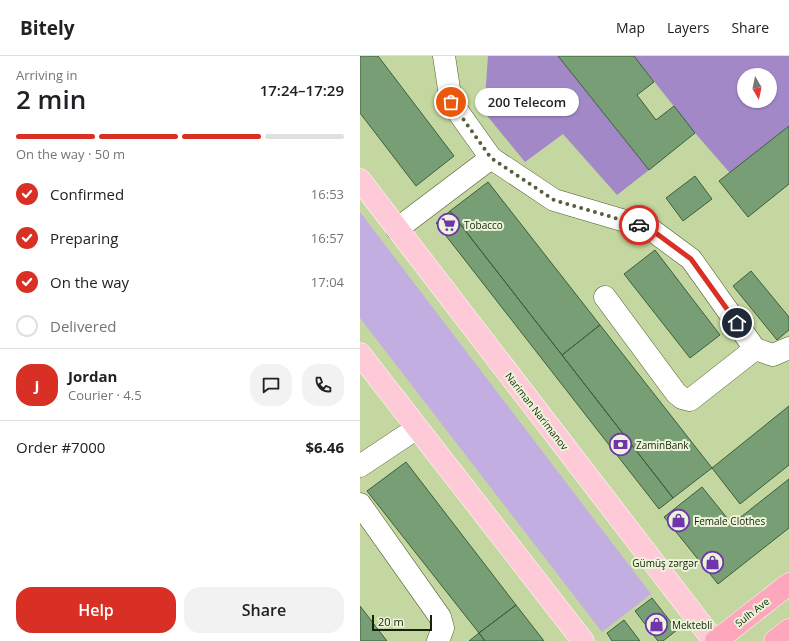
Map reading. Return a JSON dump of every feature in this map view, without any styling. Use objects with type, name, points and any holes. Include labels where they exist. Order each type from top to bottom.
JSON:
[{"type":"highway","name":"Sulh Ave","points":[[715,641],[789,584]]},
{"type":"highway","points":[[775,641],[789,630]]},
{"type":"main road","name":"Nariman Narimanov","points":[[360,180],[715,641]]},
{"type":"main road","points":[[360,354],[583,641]]},
{"type":"lane","points":[[444,56],[451,102],[491,158],[554,200],[649,228],[691,259],[755,349],[773,355],[789,348]]},
{"type":"lane","points":[[397,229],[491,158]]},
{"type":"lane","points":[[605,298],[676,393],[682,398],[690,400],[755,349]]},
{"type":"lane","points":[[360,466],[417,428]]},
{"type":"lane","points":[[360,504],[440,617],[443,628],[438,641]]},
{"type":"shaded area","points":[[488,56],[558,56],[649,170],[617,195],[563,134],[525,162],[484,112]]},
{"type":"shaded area","points":[[634,56],[789,56],[789,126],[730,173],[695,133]]},
{"type":"shaded area","points":[[360,212],[651,594],[602,632],[360,318]]},
{"type":"building","points":[[360,56],[378,56],[454,156],[416,186],[360,113]]},
{"type":"building","points":[[558,56],[634,56],[654,82],[637,95],[656,120],[674,106],[695,133],[649,170]]},
{"type":"building","points":[[789,126],[789,184],[748,217],[719,181]]},
{"type":"building","points":[[695,176],[712,199],[683,221],[666,198]]},
{"type":"building","points":[[488,182],[600,325],[562,355],[450,211]]},
{"type":"building","points":[[450,211],[673,498],[659,509],[436,223]]},
{"type":"building","points":[[655,250],[720,335],[690,358],[624,274]]},
{"type":"building","points":[[751,271],[789,317],[789,330],[777,340],[733,286]]},
{"type":"building","points":[[600,325],[712,468],[673,498],[562,355]]},
{"type":"building","points":[[789,406],[789,465],[740,504],[712,468]]},
{"type":"building","points":[[406,462],[516,605],[479,633],[367,491]]},
{"type":"building","points":[[789,479],[789,528],[718,584],[664,517],[702,487],[732,524]]},
{"type":"building","points":[[652,598],[677,630],[663,641],[658,641],[635,611]]},
{"type":"building","points":[[516,605],[544,641],[485,641],[479,633]]},
{"type":"building","points":[[360,606],[387,641],[360,641]]},
{"type":"building","points":[[624,620],[640,641],[612,641],[607,633]]},
{"type":"building","points":[[479,633],[485,641],[469,641]]},
{"type":"way so far","points":[[451,102],[491,158],[554,200],[639,225]]},
{"type":"place","name":"200 Telecom","points":[[451,102]]},
{"type":"place","name":"Tobacco","points":[[448,225]]},
{"type":"place","name":"ZaminBank","points":[[620,445]]},
{"type":"place","name":"Female Clothes","points":[[679,521]]},
{"type":"place","name":"Gümüş zərgər","points":[[713,563]]},
{"type":"place","name":"Mektebli","points":[[657,625]]},
{"type":"route","points":[[639,225],[649,228],[691,259],[737,323]]}]
